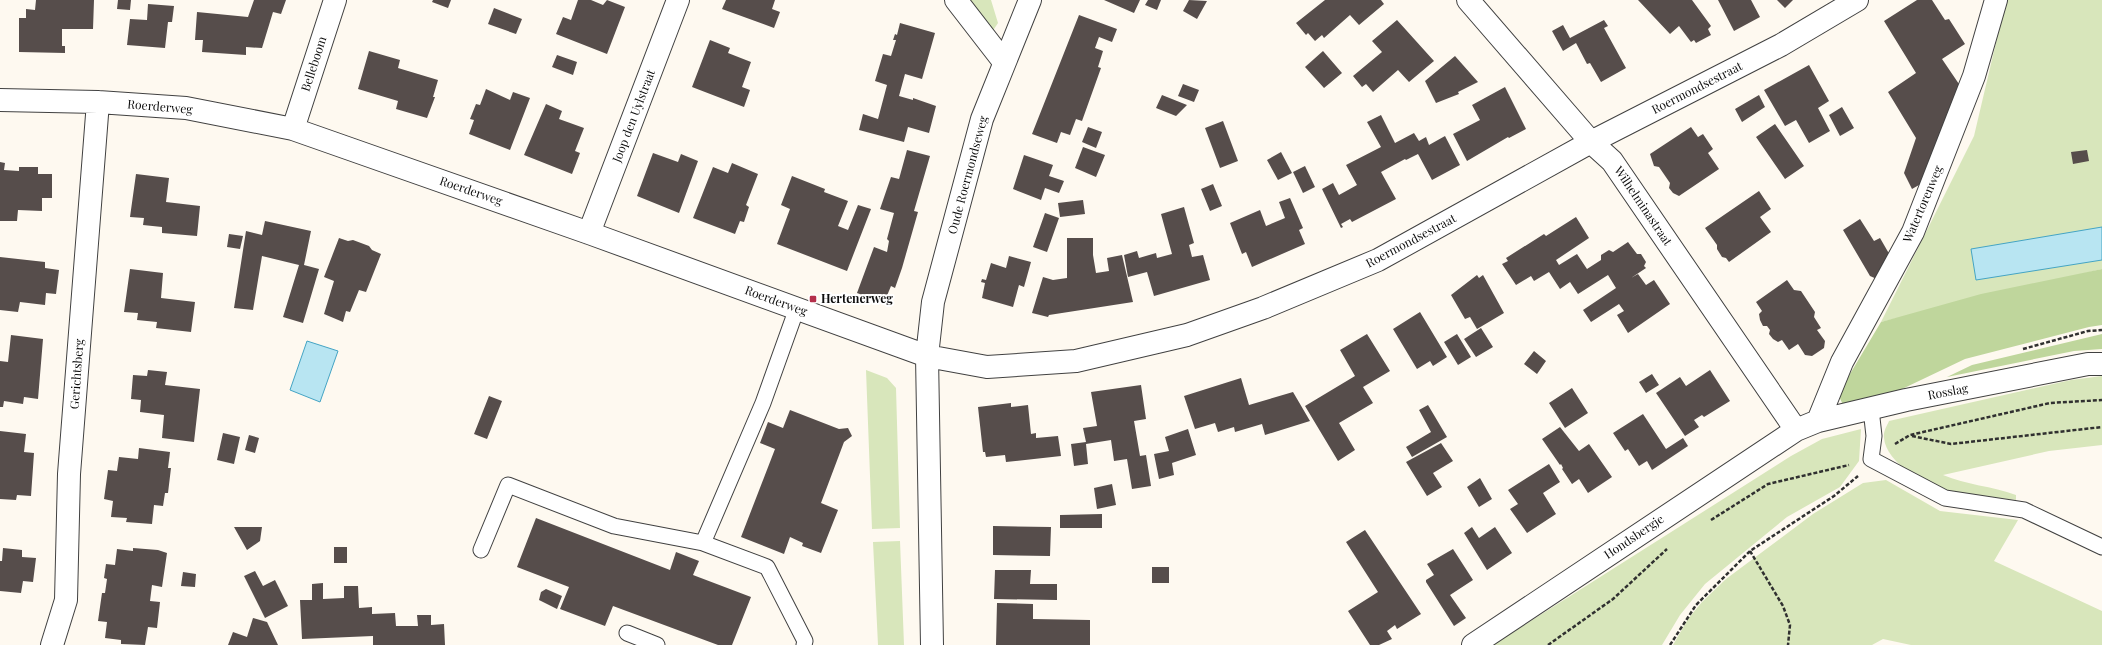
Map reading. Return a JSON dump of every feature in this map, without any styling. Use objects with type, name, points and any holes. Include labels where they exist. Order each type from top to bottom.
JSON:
[{"type":"street","name":"Belleboom","points":[[293,129],[335,0]]},
{"type":"street","name":"Joop den Uylstraat","points":[[589,233],[678,0]]},
{"type":"street","points":[[956,0],[1004,62]]},
{"type":"street","name":"Oude Roermondseweg","points":[[927,356],[933,302],[982,119],[1030,0]]},
{"type":"street","name":"Wilhelminastraat","points":[[1468,0],[1591,142],[1612,160],[1796,430]]},
{"type":"street","name":"Roermondsestraat","points":[[927,356],[987,367],[1076,361],[1187,335],[1263,308],[1378,260],[1591,142],[1781,45],[1857,0]]},
{"type":"street","name":"Watertorenweg","points":[[1818,421],[1842,362],[1913,232],[1974,76],[1996,0]]},
{"type":"street","name":"Roerderweg","points":[[0,100],[98,102],[186,108],[293,129],[589,233],[927,356]]},
{"type":"street","name":"Gerichtsberg","points":[[52,645],[66,600],[69,474],[98,102]]},
{"type":"street","points":[[927,356],[932,645]]},
{"type":"street","name":"Rosslag","points":[[1796,430],[1818,421],[1870,409],[2088,364],[2102,364]]},
{"type":"street","name":"Hondsbergje","points":[[1473,645],[1796,430]]},
{"type":"lane","points":[[703,543],[763,402],[797,308]]},
{"type":"lane","points":[[1870,409],[1874,436],[1871,459],[1945,498],[2024,510],[2102,548]]},
{"type":"lane","points":[[481,550],[508,485],[614,526],[703,543],[767,567],[805,641],[804,645]]},
{"type":"lane","points":[[627,633],[657,645]]},
{"type":"path","points":[[2102,400],[2050,403],[1910,435],[1951,444],[2102,427]]},
{"type":"path","points":[[1670,645],[1696,605],[1750,551],[1834,496],[1861,474],[1871,459]]},
{"type":"path","points":[[1709,521],[1768,484],[1828,471]]},
{"type":"path","points":[[1548,645],[1613,599],[1669,546]]},
{"type":"path","points":[[1750,551],[1783,606],[1790,625],[1788,645]]},
{"type":"green space","points":[[963,0],[991,0],[998,23],[990,35]]},
{"type":"green space","points":[[2006,0],[2102,0],[2102,269],[1881,322],[1974,136]]},
{"type":"green space","points":[[2102,269],[2102,325],[1965,359],[1900,390],[1843,405],[1838,394],[1881,322],[1981,294]]},
{"type":"green space","points":[[2102,334],[2102,349],[2074,351],[1947,377],[1972,365]]},
{"type":"green space","points":[[866,370],[887,378],[896,388],[900,528],[872,529]]},
{"type":"green space","points":[[2102,376],[2102,445],[2049,451],[1943,475],[2016,495],[2016,500],[1949,491],[1930,485],[1900,465],[1886,447],[1884,435],[1889,421],[2071,380]]},
{"type":"green space","points":[[1861,429],[1859,461],[1840,487],[1787,517],[1705,584],[1680,615],[1662,645],[1493,645],[1791,456],[1822,439]]},
{"type":"green space","points":[[1886,480],[1940,511],[2018,520],[1994,561],[2102,611],[2102,645],[1911,645],[1883,639],[1872,645],[1673,645],[1688,619],[1702,602],[1726,579],[1813,514],[1863,483]]},
{"type":"green space","points":[[900,541],[904,645],[878,645],[873,542]]},
{"type":"water","points":[[2102,227],[2102,260],[1976,280],[1971,249]]},
{"type":"water","points":[[307,341],[338,351],[320,402],[290,390]]},
{"type":"building","points":[[36,0],[94,0],[93,29],[62,29],[62,46],[65,46],[65,53],[19,52],[19,18],[26,18],[26,9],[35,10]]},
{"type":"building","points":[[118,0],[131,0],[130,10],[117,9]]},
{"type":"building","points":[[254,0],[286,0],[281,14],[273,12],[262,48],[246,47],[246,55],[202,52],[203,40],[195,40],[197,12],[248,17]]},
{"type":"building","points":[[433,0],[451,0],[448,8],[432,2]]},
{"type":"building","points":[[578,0],[591,0],[603,5],[607,0],[625,7],[607,54],[556,34],[563,17],[571,20]]},
{"type":"building","points":[[726,0],[775,0],[772,9],[780,12],[774,28],[722,9]]},
{"type":"building","points":[[1104,0],[1140,0],[1134,13]]},
{"type":"building","points":[[1148,0],[1161,0],[1157,10],[1145,5]]},
{"type":"building","points":[[1189,0],[1207,1],[1197,19],[1183,11]]},
{"type":"building","points":[[1325,0],[1381,0],[1384,4],[1359,25],[1350,15],[1324,38],[1322,35],[1315,41],[1308,33],[1306,35],[1296,23]]},
{"type":"building","points":[[1638,0],[1692,0],[1711,26],[1708,29],[1711,35],[1696,43],[1694,40],[1691,42],[1679,26],[1670,34]]},
{"type":"building","points":[[1718,0],[1751,0],[1760,17],[1734,31]]},
{"type":"building","points":[[1777,0],[1793,0],[1785,8]]},
{"type":"building","points":[[1917,0],[1932,0],[1945,20],[1949,19],[1965,44],[1942,59],[1961,87],[1926,181],[1912,189],[1904,173],[1916,138],[1888,92],[1916,73],[1884,21]]},
{"type":"building","points":[[148,4],[174,6],[172,22],[168,22],[165,48],[127,45],[130,19],[147,20]]},
{"type":"building","points":[[494,8],[522,19],[516,34],[488,24]]},
{"type":"building","points":[[1079,15],[1117,29],[1112,42],[1099,37],[1095,48],[1103,51],[1098,67],[1101,68],[1082,121],[1076,119],[1070,135],[1061,132],[1057,143],[1032,134]]},
{"type":"building","points":[[1397,20],[1434,61],[1409,82],[1398,70],[1373,92],[1366,84],[1362,87],[1353,76],[1382,52],[1372,41]]},
{"type":"building","points":[[1604,20],[1608,26],[1604,28],[1626,68],[1601,82],[1590,63],[1587,64],[1576,43],[1563,51],[1552,31],[1563,25],[1570,38]]},
{"type":"building","points":[[900,23],[935,33],[922,79],[905,74],[899,96],[913,100],[913,98],[936,106],[929,133],[908,127],[904,142],[859,130],[863,114],[878,119],[887,85],[875,81],[883,54],[891,56],[896,40],[893,40],[895,34],[897,35]]},
{"type":"building","points":[[710,40],[730,48],[728,53],[751,62],[742,87],[750,90],[744,107],[692,87]]},
{"type":"building","points":[[369,51],[400,60],[398,68],[438,80],[433,97],[435,97],[427,118],[396,109],[398,101],[358,89]]},
{"type":"building","points":[[1323,51],[1342,73],[1324,88],[1305,67]]},
{"type":"building","points":[[557,55],[577,62],[573,75],[552,67]]},
{"type":"building","points":[[1455,56],[1478,82],[1458,92],[1459,94],[1436,103],[1425,81]]},
{"type":"building","points":[[1809,65],[1829,101],[1818,108],[1830,131],[1809,143],[1796,120],[1785,126],[1764,90]]},
{"type":"building","points":[[1183,84],[1199,90],[1194,102],[1178,96]]},
{"type":"building","points":[[1505,87],[1526,129],[1509,138],[1508,137],[1467,161],[1453,134],[1480,120],[1472,105]]},
{"type":"building","points":[[486,89],[510,100],[513,92],[530,98],[510,150],[469,134],[474,120],[470,119],[476,104],[480,105]]},
{"type":"building","points":[[1162,95],[1187,105],[1176,116],[1156,108]]},
{"type":"building","points":[[1759,95],[1765,107],[1742,122],[1735,109]]},
{"type":"building","points":[[546,104],[562,111],[559,119],[584,128],[575,151],[580,153],[572,174],[524,155]]},
{"type":"building","points":[[1842,107],[1854,128],[1840,136],[1829,115]]},
{"type":"building","points":[[1381,115],[1395,143],[1414,133],[1419,141],[1426,137],[1429,145],[1445,136],[1460,165],[1432,180],[1418,154],[1406,160],[1405,159],[1381,172],[1396,199],[1352,222],[1350,219],[1341,224],[1343,227],[1341,228],[1322,189],[1333,183],[1339,195],[1357,185],[1346,165],[1381,147],[1367,122]]},
{"type":"building","points":[[1223,121],[1238,161],[1220,168],[1205,128]]},
{"type":"building","points":[[1775,124],[1804,166],[1785,179],[1756,137]]},
{"type":"building","points":[[1088,127],[1102,132],[1096,148],[1082,142]]},
{"type":"building","points":[[1691,127],[1698,137],[1703,134],[1713,149],[1708,153],[1719,169],[1679,196],[1673,193],[1669,188],[1670,183],[1659,167],[1654,166],[1650,154]]},
{"type":"building","points":[[1083,147],[1105,155],[1096,177],[1075,168]]},
{"type":"building","points":[[907,150],[930,156],[914,211],[918,212],[902,268],[895,288],[891,286],[884,303],[857,293],[874,247],[887,252],[889,241],[887,239],[894,213],[880,209],[891,177],[899,179]]},
{"type":"building","points":[[2087,150],[2089,161],[2073,164],[2071,152]]},
{"type":"building","points":[[1281,152],[1292,173],[1278,180],[1267,160]]},
{"type":"building","points":[[653,153],[678,162],[681,154],[698,161],[679,213],[637,196]]},
{"type":"building","points":[[1024,155],[1053,165],[1049,176],[1064,181],[1059,193],[1045,188],[1041,200],[1013,189]]},
{"type":"building","points":[[0,162],[5,163],[4,170],[19,171],[19,167],[38,167],[38,174],[52,174],[52,198],[42,198],[42,211],[18,210],[17,221],[0,221]]},
{"type":"building","points":[[732,163],[758,174],[746,205],[749,207],[744,222],[740,221],[735,234],[693,218],[713,167],[728,173]]},
{"type":"building","points":[[1305,166],[1315,187],[1303,193],[1293,172]]},
{"type":"building","points":[[136,174],[169,178],[166,202],[200,206],[197,236],[162,233],[162,227],[143,225],[144,218],[130,217]]},
{"type":"building","points":[[792,176],[825,189],[824,192],[848,201],[838,226],[848,230],[858,205],[871,209],[847,271],[777,244],[790,209],[781,205]]},
{"type":"building","points":[[1213,184],[1222,206],[1210,211],[1201,189]]},
{"type":"building","points":[[1759,191],[1771,209],[1760,217],[1771,232],[1729,262],[1726,258],[1722,257],[1717,249],[1717,245],[1705,228]]},
{"type":"building","points":[[1290,198],[1303,228],[1299,230],[1305,244],[1252,267],[1246,252],[1242,254],[1230,223],[1260,210],[1266,226],[1285,218],[1279,202]]},
{"type":"building","points":[[1083,200],[1085,214],[1060,217],[1058,203]]},
{"type":"building","points":[[1184,207],[1194,243],[1189,245],[1192,257],[1203,255],[1210,280],[1154,296],[1147,272],[1128,277],[1124,255],[1137,251],[1139,258],[1156,253],[1157,258],[1172,254],[1161,214]]},
{"type":"building","points":[[1045,213],[1059,218],[1047,252],[1033,247]]},
{"type":"building","points":[[1576,217],[1589,238],[1556,260],[1559,265],[1577,254],[1587,269],[1601,260],[1601,255],[1609,250],[1613,252],[1628,242],[1637,254],[1641,254],[1646,262],[1644,266],[1646,268],[1631,278],[1638,274],[1646,285],[1654,280],[1670,304],[1628,333],[1617,315],[1624,311],[1619,304],[1591,322],[1583,310],[1616,288],[1608,275],[1578,294],[1570,282],[1560,289],[1549,272],[1534,281],[1531,276],[1516,285],[1502,264],[1508,261],[1506,258],[1544,234],[1546,236]]},
{"type":"building","points":[[1860,219],[1874,241],[1880,238],[1891,257],[1879,280],[1870,276],[1843,230]]},
{"type":"building","points":[[265,221],[311,231],[304,265],[319,269],[303,323],[283,317],[299,265],[262,256],[253,310],[234,308],[246,231],[262,235]]},
{"type":"building","points":[[229,234],[243,236],[240,249],[227,247]]},
{"type":"building","points":[[339,238],[348,241],[353,240],[369,246],[372,250],[381,254],[366,292],[359,290],[350,312],[346,311],[343,322],[324,314],[334,281],[324,277]]},
{"type":"building","points":[[1067,238],[1093,238],[1093,255],[1096,273],[1109,271],[1107,258],[1122,255],[1133,302],[1049,315],[1048,317],[1032,313],[1043,277],[1053,280],[1067,278]]},
{"type":"building","points":[[1009,256],[1031,262],[1024,287],[1019,285],[1013,307],[982,298],[985,283],[981,282],[982,279],[986,280],[991,263],[1006,268]]},
{"type":"building","points":[[0,257],[45,262],[45,268],[59,270],[56,294],[46,293],[45,305],[20,302],[18,312],[0,310]]},
{"type":"building","points":[[130,269],[163,273],[161,298],[195,302],[191,332],[156,328],[157,322],[137,320],[138,313],[124,312]]},
{"type":"building","points":[[1477,275],[1479,278],[1483,275],[1504,313],[1477,329],[1470,317],[1465,319],[1451,295]]},
{"type":"building","points":[[1787,280],[1794,290],[1801,291],[1815,312],[1814,317],[1821,328],[1817,330],[1825,341],[1824,348],[1812,356],[1805,355],[1798,344],[1789,350],[1782,340],[1778,342],[1773,339],[1769,334],[1770,330],[1767,326],[1763,326],[1760,320],[1759,314],[1762,311],[1756,302]]},
{"type":"building","points":[[1420,312],[1447,357],[1433,366],[1430,361],[1417,369],[1393,329]]},
{"type":"building","points":[[1481,328],[1493,347],[1476,357],[1464,339]]},
{"type":"building","points":[[1367,334],[1390,371],[1363,387],[1373,403],[1339,423],[1355,450],[1338,461],[1305,406],[1355,376],[1340,350]]},
{"type":"building","points":[[1457,334],[1471,357],[1458,365],[1444,342]]},
{"type":"building","points":[[11,335],[43,339],[38,399],[24,397],[23,404],[4,401],[3,407],[0,407],[0,361],[8,362]]},
{"type":"building","points":[[1534,351],[1546,361],[1537,374],[1524,364]]},
{"type":"building","points":[[148,370],[167,372],[165,385],[200,389],[194,442],[162,438],[164,415],[140,412],[141,400],[131,399],[133,375],[147,376]]},
{"type":"building","points":[[1710,370],[1730,401],[1704,417],[1702,415],[1694,420],[1699,427],[1685,436],[1656,393],[1680,377],[1686,386]]},
{"type":"building","points":[[1652,374],[1659,385],[1646,393],[1639,382]]},
{"type":"building","points":[[1241,378],[1249,405],[1293,392],[1310,421],[1265,435],[1262,424],[1235,432],[1234,427],[1218,432],[1215,423],[1195,429],[1184,396]]},
{"type":"building","points":[[1141,385],[1146,419],[1134,421],[1140,456],[1146,455],[1151,486],[1132,489],[1127,459],[1114,461],[1111,440],[1086,444],[1088,464],[1074,466],[1071,444],[1086,442],[1083,428],[1097,426],[1091,392]]},
{"type":"building","points":[[1572,388],[1588,413],[1565,428],[1549,403]]},
{"type":"building","points":[[489,396],[502,401],[487,439],[474,434]]},
{"type":"building","points":[[1011,403],[1011,407],[1028,405],[1031,434],[1036,433],[1036,438],[1058,436],[1061,456],[1006,462],[1005,455],[986,457],[985,452],[983,452],[978,407]]},
{"type":"building","points":[[1428,405],[1447,437],[1412,457],[1406,447],[1431,432],[1419,410]]},
{"type":"building","points":[[790,410],[839,429],[848,428],[852,436],[844,442],[821,503],[838,510],[821,553],[802,546],[803,543],[790,537],[784,554],[741,537],[775,449],[760,443],[768,422],[783,428]]},
{"type":"building","points":[[1643,414],[1666,449],[1683,438],[1688,446],[1652,470],[1647,461],[1639,466],[1628,449],[1625,451],[1613,433]]},
{"type":"building","points":[[1560,427],[1579,451],[1589,444],[1612,477],[1588,493],[1579,479],[1572,484],[1562,469],[1561,464],[1560,465],[1542,439]]},
{"type":"building","points":[[1188,429],[1196,455],[1172,463],[1174,475],[1159,479],[1154,454],[1169,451],[1165,437]]},
{"type":"building","points":[[0,431],[26,434],[24,452],[34,453],[31,496],[17,495],[16,500],[0,499]]},
{"type":"building","points":[[223,433],[240,437],[234,464],[217,460]]},
{"type":"building","points":[[249,435],[259,438],[255,453],[245,450]]},
{"type":"building","points":[[1441,443],[1453,461],[1433,473],[1442,487],[1427,496],[1406,462]]},
{"type":"building","points":[[139,448],[170,452],[168,468],[171,468],[168,493],[165,493],[163,506],[154,505],[152,524],[126,522],[127,518],[111,517],[113,501],[104,499],[108,470],[117,471],[119,457],[138,459]]},
{"type":"building","points":[[1549,464],[1560,482],[1543,493],[1556,514],[1527,533],[1510,509],[1518,504],[1508,490]]},
{"type":"building","points":[[1480,478],[1492,499],[1479,507],[1467,487]]},
{"type":"building","points":[[1112,484],[1116,505],[1097,509],[1094,488]]},
{"type":"building","points":[[1102,514],[1102,528],[1060,528],[1060,515]]},
{"type":"building","points":[[536,518],[670,570],[676,552],[699,561],[693,575],[751,597],[732,645],[718,645],[613,606],[605,626],[560,609],[569,587],[517,567]]},
{"type":"building","points":[[993,526],[1051,527],[1050,556],[993,555]]},
{"type":"building","points":[[234,527],[262,527],[260,541],[247,550]]},
{"type":"building","points":[[1472,527],[1479,538],[1495,527],[1512,553],[1487,570],[1464,533]]},
{"type":"building","points":[[1365,530],[1421,614],[1397,629],[1395,625],[1387,631],[1392,639],[1379,645],[1370,645],[1348,611],[1378,592],[1346,542]]},
{"type":"building","points":[[334,547],[347,547],[347,563],[334,563]]},
{"type":"building","points":[[3,548],[22,550],[22,557],[36,558],[33,582],[23,581],[21,593],[0,591],[0,561],[2,561]]},
{"type":"building","points":[[133,548],[158,550],[167,553],[162,587],[152,585],[150,601],[160,602],[157,628],[148,627],[145,645],[121,644],[121,640],[105,638],[107,622],[98,621],[102,593],[105,593],[107,579],[104,578],[106,564],[115,565],[117,549],[133,551]]},
{"type":"building","points":[[1453,549],[1473,580],[1450,595],[1466,618],[1454,626],[1426,582],[1426,580],[1434,575],[1427,564]]},
{"type":"building","points":[[1152,567],[1169,567],[1169,583],[1152,583]]},
{"type":"building","points":[[995,570],[1031,570],[1030,584],[1057,584],[1057,600],[994,599]]},
{"type":"building","points":[[255,571],[263,586],[275,580],[288,606],[265,618],[244,576]]},
{"type":"building","points":[[183,572],[196,574],[195,587],[181,586]]},
{"type":"building","points":[[323,583],[323,599],[344,598],[344,586],[358,586],[359,608],[372,607],[372,614],[395,613],[396,626],[418,626],[417,615],[431,615],[431,625],[444,624],[445,645],[373,645],[373,636],[302,639],[300,600],[312,600],[312,584]]},
{"type":"building","points":[[546,589],[562,596],[557,609],[539,600],[541,592]]},
{"type":"building","points":[[997,603],[1033,604],[1033,619],[1090,620],[1090,645],[996,645]]},
{"type":"building","points":[[253,618],[267,622],[278,645],[228,645],[233,632],[247,637]]},
{"type":"place","name":"Hertenerweg","points":[[813,299]]}]
